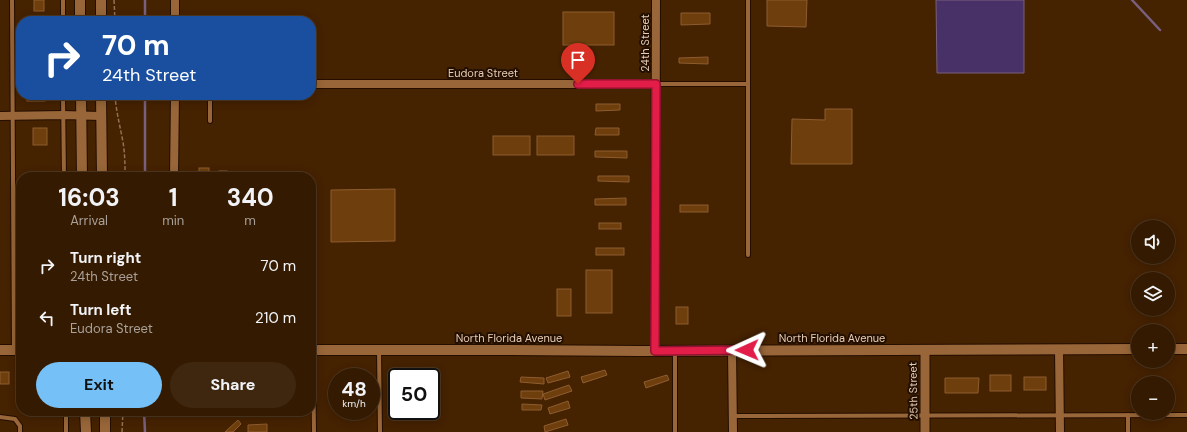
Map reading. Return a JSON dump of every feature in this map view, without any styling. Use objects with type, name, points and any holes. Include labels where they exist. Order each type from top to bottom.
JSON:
[{"type":"main road","points":[[80,0],[80,16]]},
{"type":"main road","points":[[101,0],[101,16]]},
{"type":"main road","points":[[81,100],[82,172]]},
{"type":"main road","points":[[101,100],[102,172]]},
{"type":"main road","name":"North Florida Avenue","points":[[316,350],[675,351],[1131,349]]},
{"type":"main road","points":[[1175,349],[1187,349]]},
{"type":"main road","points":[[0,350],[16,350]]},
{"type":"main road","points":[[85,416],[86,432]]},
{"type":"main road","points":[[105,416],[105,432]]},
{"type":"street","points":[[175,0],[175,16]]},
{"type":"street","name":"24th Street","points":[[655,351],[656,0]]},
{"type":"street","name":"Eudora Street","points":[[316,84],[656,84]]},
{"type":"street","points":[[174,172],[175,100]]},
{"type":"street","points":[[0,116],[102,116]]},
{"type":"street","points":[[1058,349],[1060,432]]},
{"type":"street","points":[[732,350],[732,432]]},
{"type":"street","name":"25th Street","points":[[925,350],[926,432]]},
{"type":"lane","points":[[12,0],[12,116],[16,272]]},
{"type":"lane","points":[[63,0],[63,16]]},
{"type":"lane","points":[[748,0],[748,255]]},
{"type":"lane","points":[[656,84],[748,84]]},
{"type":"lane","points":[[63,100],[64,172]]},
{"type":"lane","points":[[210,100],[210,121]]},
{"type":"lane","points":[[379,350],[380,432]]},
{"type":"lane","points":[[675,351],[675,432]]},
{"type":"lane","points":[[732,416],[1187,415]]},
{"type":"lane","points":[[66,416],[66,432]]},
{"type":"lane","points":[[314,416],[314,432]]},
{"type":"lane","points":[[1128,416],[1128,432]]},
{"type":"lane","points":[[0,417],[15,419],[20,426],[20,432]]},
{"type":"path","points":[[114,0],[115,16]]},
{"type":"path","points":[[116,100],[123,144],[125,172]]},
{"type":"path","points":[[122,432],[123,416]]},
{"type":"shaded area","points":[[936,0],[1024,0],[1024,73],[937,73]]},
{"type":"building","points":[[34,0],[44,0],[44,11],[34,11]]},
{"type":"building","points":[[767,0],[807,0],[806,27],[767,26]]},
{"type":"building","points":[[563,12],[614,12],[614,45],[563,45]]},
{"type":"building","points":[[681,13],[710,13],[710,24],[681,25]]},
{"type":"building","points":[[708,57],[708,64],[679,63],[679,58]]},
{"type":"building","points":[[27,100],[45,100],[45,101]]},
{"type":"building","points":[[596,104],[620,104],[620,110],[596,111]]},
{"type":"building","points":[[825,109],[852,109],[852,164],[791,164],[792,119],[825,120]]},
{"type":"building","points":[[33,128],[47,128],[47,145],[33,145]]},
{"type":"building","points":[[596,128],[619,128],[619,135],[595,135]]},
{"type":"building","points":[[493,136],[530,136],[530,155],[493,155]]},
{"type":"building","points":[[537,136],[574,136],[574,155],[537,155]]},
{"type":"building","points":[[595,151],[627,151],[627,158],[595,157]]},
{"type":"building","points":[[199,168],[209,168],[209,172],[199,172]]},
{"type":"building","points":[[598,176],[629,176],[629,182],[598,181]]},
{"type":"building","points":[[395,189],[395,241],[331,242],[331,190]]},
{"type":"building","points":[[626,198],[626,205],[595,205],[595,199]]},
{"type":"building","points":[[680,205],[708,205],[708,212],[680,212]]},
{"type":"building","points":[[599,223],[621,223],[621,229],[599,229]]},
{"type":"building","points":[[596,248],[624,248],[624,255],[596,255]]},
{"type":"building","points":[[586,270],[612,270],[612,313],[586,313]]},
{"type":"building","points":[[557,289],[571,289],[571,316],[557,316]]},
{"type":"building","points":[[676,307],[688,307],[688,324],[676,324]]},
{"type":"building","points":[[605,370],[607,375],[583,383],[581,377]]},
{"type":"building","points":[[568,371],[570,377],[548,383],[546,378]]},
{"type":"building","points":[[0,372],[9,372],[9,384],[0,384]]},
{"type":"building","points":[[667,375],[669,380],[646,388],[644,382]]},
{"type":"building","points":[[990,375],[1011,375],[1011,391],[990,391]]},
{"type":"building","points":[[521,377],[544,378],[544,384],[520,382]]},
{"type":"building","points":[[1024,377],[1046,377],[1046,390],[1024,390]]},
{"type":"building","points":[[945,378],[979,378],[978,393],[945,393]]},
{"type":"building","points":[[569,385],[572,391],[545,400],[543,394]]},
{"type":"building","points":[[521,391],[543,391],[542,399],[521,398]]},
{"type":"building","points":[[568,401],[570,408],[550,414],[548,408]]},
{"type":"building","points":[[522,404],[542,405],[541,410],[522,410]]},
{"type":"building","points":[[566,419],[568,425],[545,432],[544,426]]},
{"type":"building","points":[[238,420],[241,424],[233,432],[225,432]]},
{"type":"building","points":[[267,424],[267,432],[248,432],[248,425]]},
{"type":"waterway","points":[[145,0],[145,16]]},
{"type":"waterway","points":[[1132,0],[1160,30]]},
{"type":"waterway","points":[[145,100],[145,172]]},
{"type":"waterway","points":[[144,416],[145,432]]},
{"type":"route","points":[[578,84],[656,84],[655,351],[747,350]]}]
